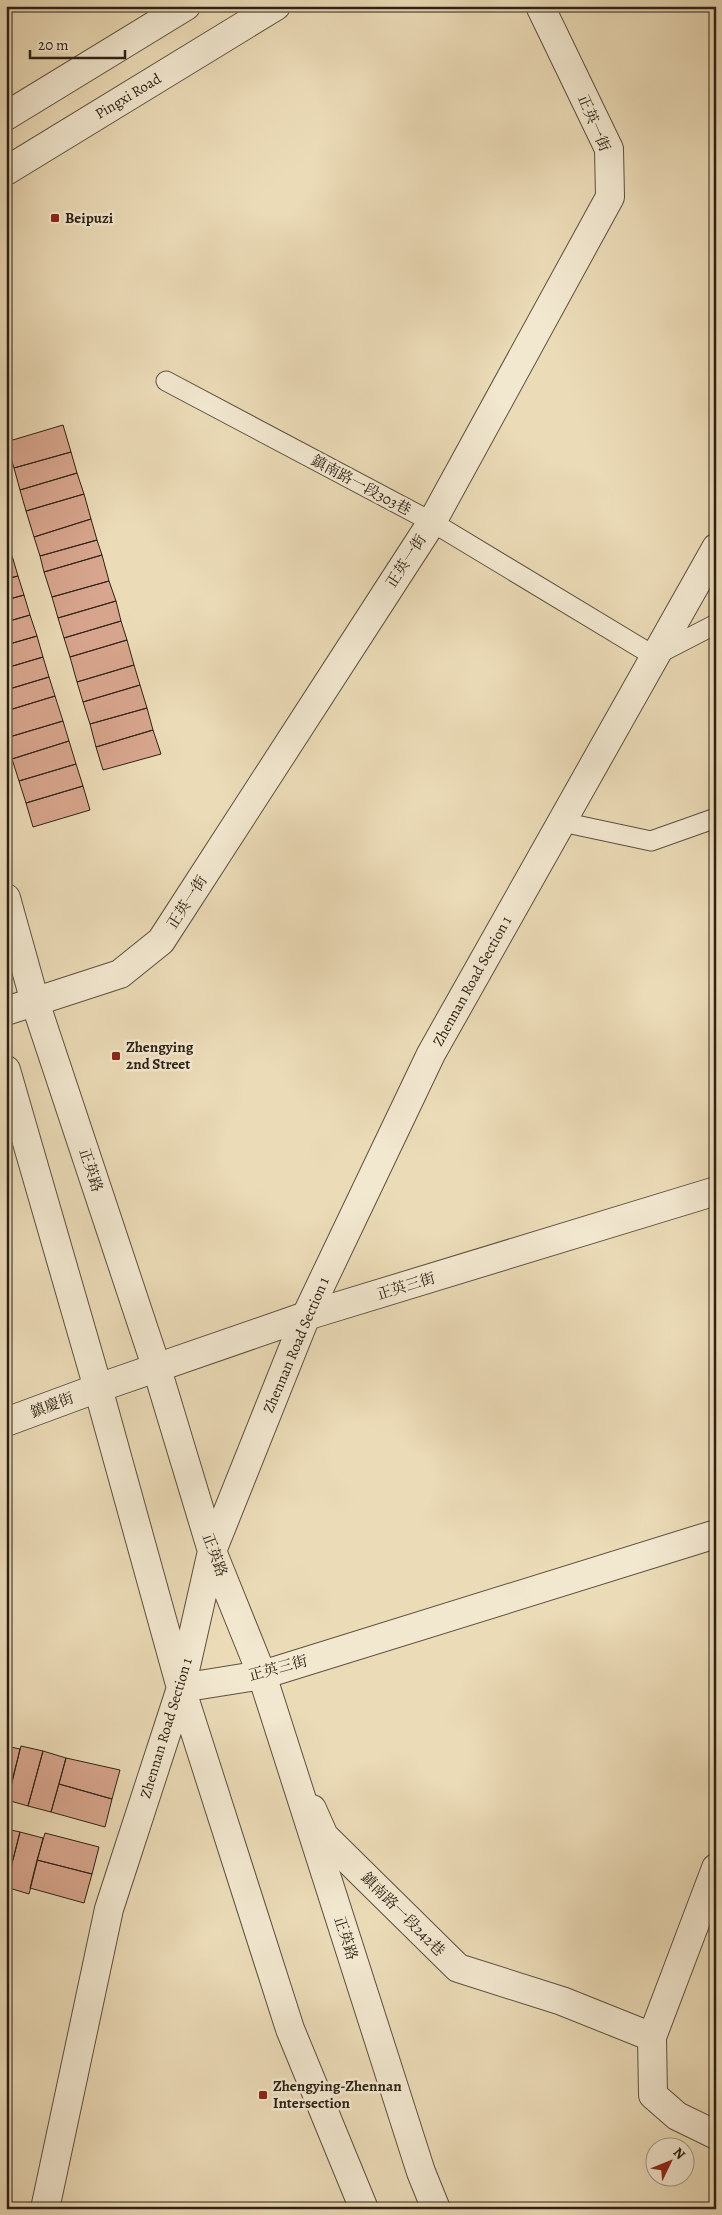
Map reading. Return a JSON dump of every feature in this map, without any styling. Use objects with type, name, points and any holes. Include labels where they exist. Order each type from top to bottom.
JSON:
[{"type":"street","points":[[6,116],[186,6]]},
{"type":"street","name":"Pingxi Road","points":[[6,171],[276,6]]},
{"type":"street","name":"正英一街","points":[[6,1011],[120,974],[161,941],[432,522],[610,197],[609,149],[540,6]]},
{"type":"street","name":"Zhennan Road Section 1","points":[[45,2209],[109,1909],[181,1688],[212,1551],[306,1316],[431,1054],[716,548]]},
{"type":"street","name":"正英路","points":[[6,898],[35,1002],[157,1369],[212,1551],[262,1674],[421,2172],[436,2209]]},
{"type":"street","points":[[6,1070],[98,1388],[181,1688],[290,2029],[364,2209]]},
{"type":"street","name":"正英三街","points":[[98,1388],[306,1316],[716,1191]]},
{"type":"street","name":"鎮慶街","points":[[6,1422],[98,1388]]},
{"type":"street","name":"正英三街","points":[[181,1688],[262,1674],[716,1534]]},
{"type":"street","name":"鎮南路一段242巷","points":[[262,1674],[293,1765],[324,1836],[458,1968],[562,2001],[652,2037]]},
{"type":"street","points":[[716,1868],[652,2037],[653,2094],[677,2116],[716,2135]]},
{"type":"lane","name":"鎮南路一段303巷","points":[[166,381],[432,522],[654,656]]},
{"type":"lane","points":[[654,656],[716,624]]},
{"type":"lane","points":[[562,822],[651,840],[716,818]]},
{"type":"building","points":[[63,425],[71,452],[14,468],[6,442]]},
{"type":"building","points":[[71,452],[77,473],[20,490],[14,468]]},
{"type":"building","points":[[77,473],[84,494],[26,511],[20,490]]},
{"type":"building","points":[[84,494],[91,519],[34,537],[26,511]]},
{"type":"building","points":[[91,519],[97,540],[40,556],[34,537]]},
{"type":"building","points":[[6,540],[13,559],[6,560]]},
{"type":"building","points":[[97,540],[102,555],[44,572],[40,556]]},
{"type":"building","points":[[102,555],[109,581],[52,597],[44,572]]},
{"type":"building","points":[[13,559],[18,576],[6,579],[6,560]]},
{"type":"building","points":[[18,576],[24,595],[6,600],[6,579]]},
{"type":"building","points":[[109,581],[116,601],[58,618],[52,597]]},
{"type":"building","points":[[24,595],[30,615],[6,622],[6,600]]},
{"type":"building","points":[[116,601],[121,621],[64,638],[58,618]]},
{"type":"building","points":[[30,615],[37,636],[6,645],[6,622]]},
{"type":"building","points":[[121,621],[127,640],[70,657],[64,638]]},
{"type":"building","points":[[37,636],[43,657],[6,668],[6,645]]},
{"type":"building","points":[[127,640],[134,665],[77,682],[70,657]]},
{"type":"building","points":[[43,657],[49,677],[6,690],[6,668]]},
{"type":"building","points":[[134,665],[140,685],[83,702],[77,682]]},
{"type":"building","points":[[49,677],[55,696],[6,711],[6,690]]},
{"type":"building","points":[[140,685],[147,708],[90,724],[83,702]]},
{"type":"building","points":[[55,696],[63,721],[6,738],[6,711]]},
{"type":"building","points":[[147,708],[153,730],[96,747],[90,724]]},
{"type":"building","points":[[63,721],[69,741],[12,759],[6,738]]},
{"type":"building","points":[[153,730],[161,754],[103,770],[96,747]]},
{"type":"building","points":[[69,741],[76,764],[19,781],[12,759]]},
{"type":"building","points":[[76,764],[83,786],[26,803],[19,781]]},
{"type":"building","points":[[83,786],[90,810],[33,827],[26,803]]},
{"type":"building","points":[[6,1746],[20,1749],[7,1804],[6,1804]]},
{"type":"building","points":[[21,1746],[43,1751],[28,1806],[7,1800]]},
{"type":"building","points":[[43,1751],[66,1758],[51,1812],[28,1806]]},
{"type":"building","points":[[66,1758],[120,1770],[112,1799],[59,1784]]},
{"type":"building","points":[[59,1784],[112,1799],[105,1827],[51,1812]]},
{"type":"building","points":[[6,1829],[20,1832],[6,1887]]},
{"type":"building","points":[[20,1832],[43,1838],[29,1894],[6,1887]]},
{"type":"building","points":[[45,1833],[99,1847],[92,1874],[37,1860]]},
{"type":"building","points":[[37,1860],[92,1874],[84,1903],[30,1888]]},
{"type":"place","name":"Beipuzi","points":[[55,218]]},
{"type":"place","name":"Zhengying 2nd Street","points":[[116,1056]]},
{"type":"place","name":"Zhengying-Zhennan Intersection","points":[[263,2095]]}]
